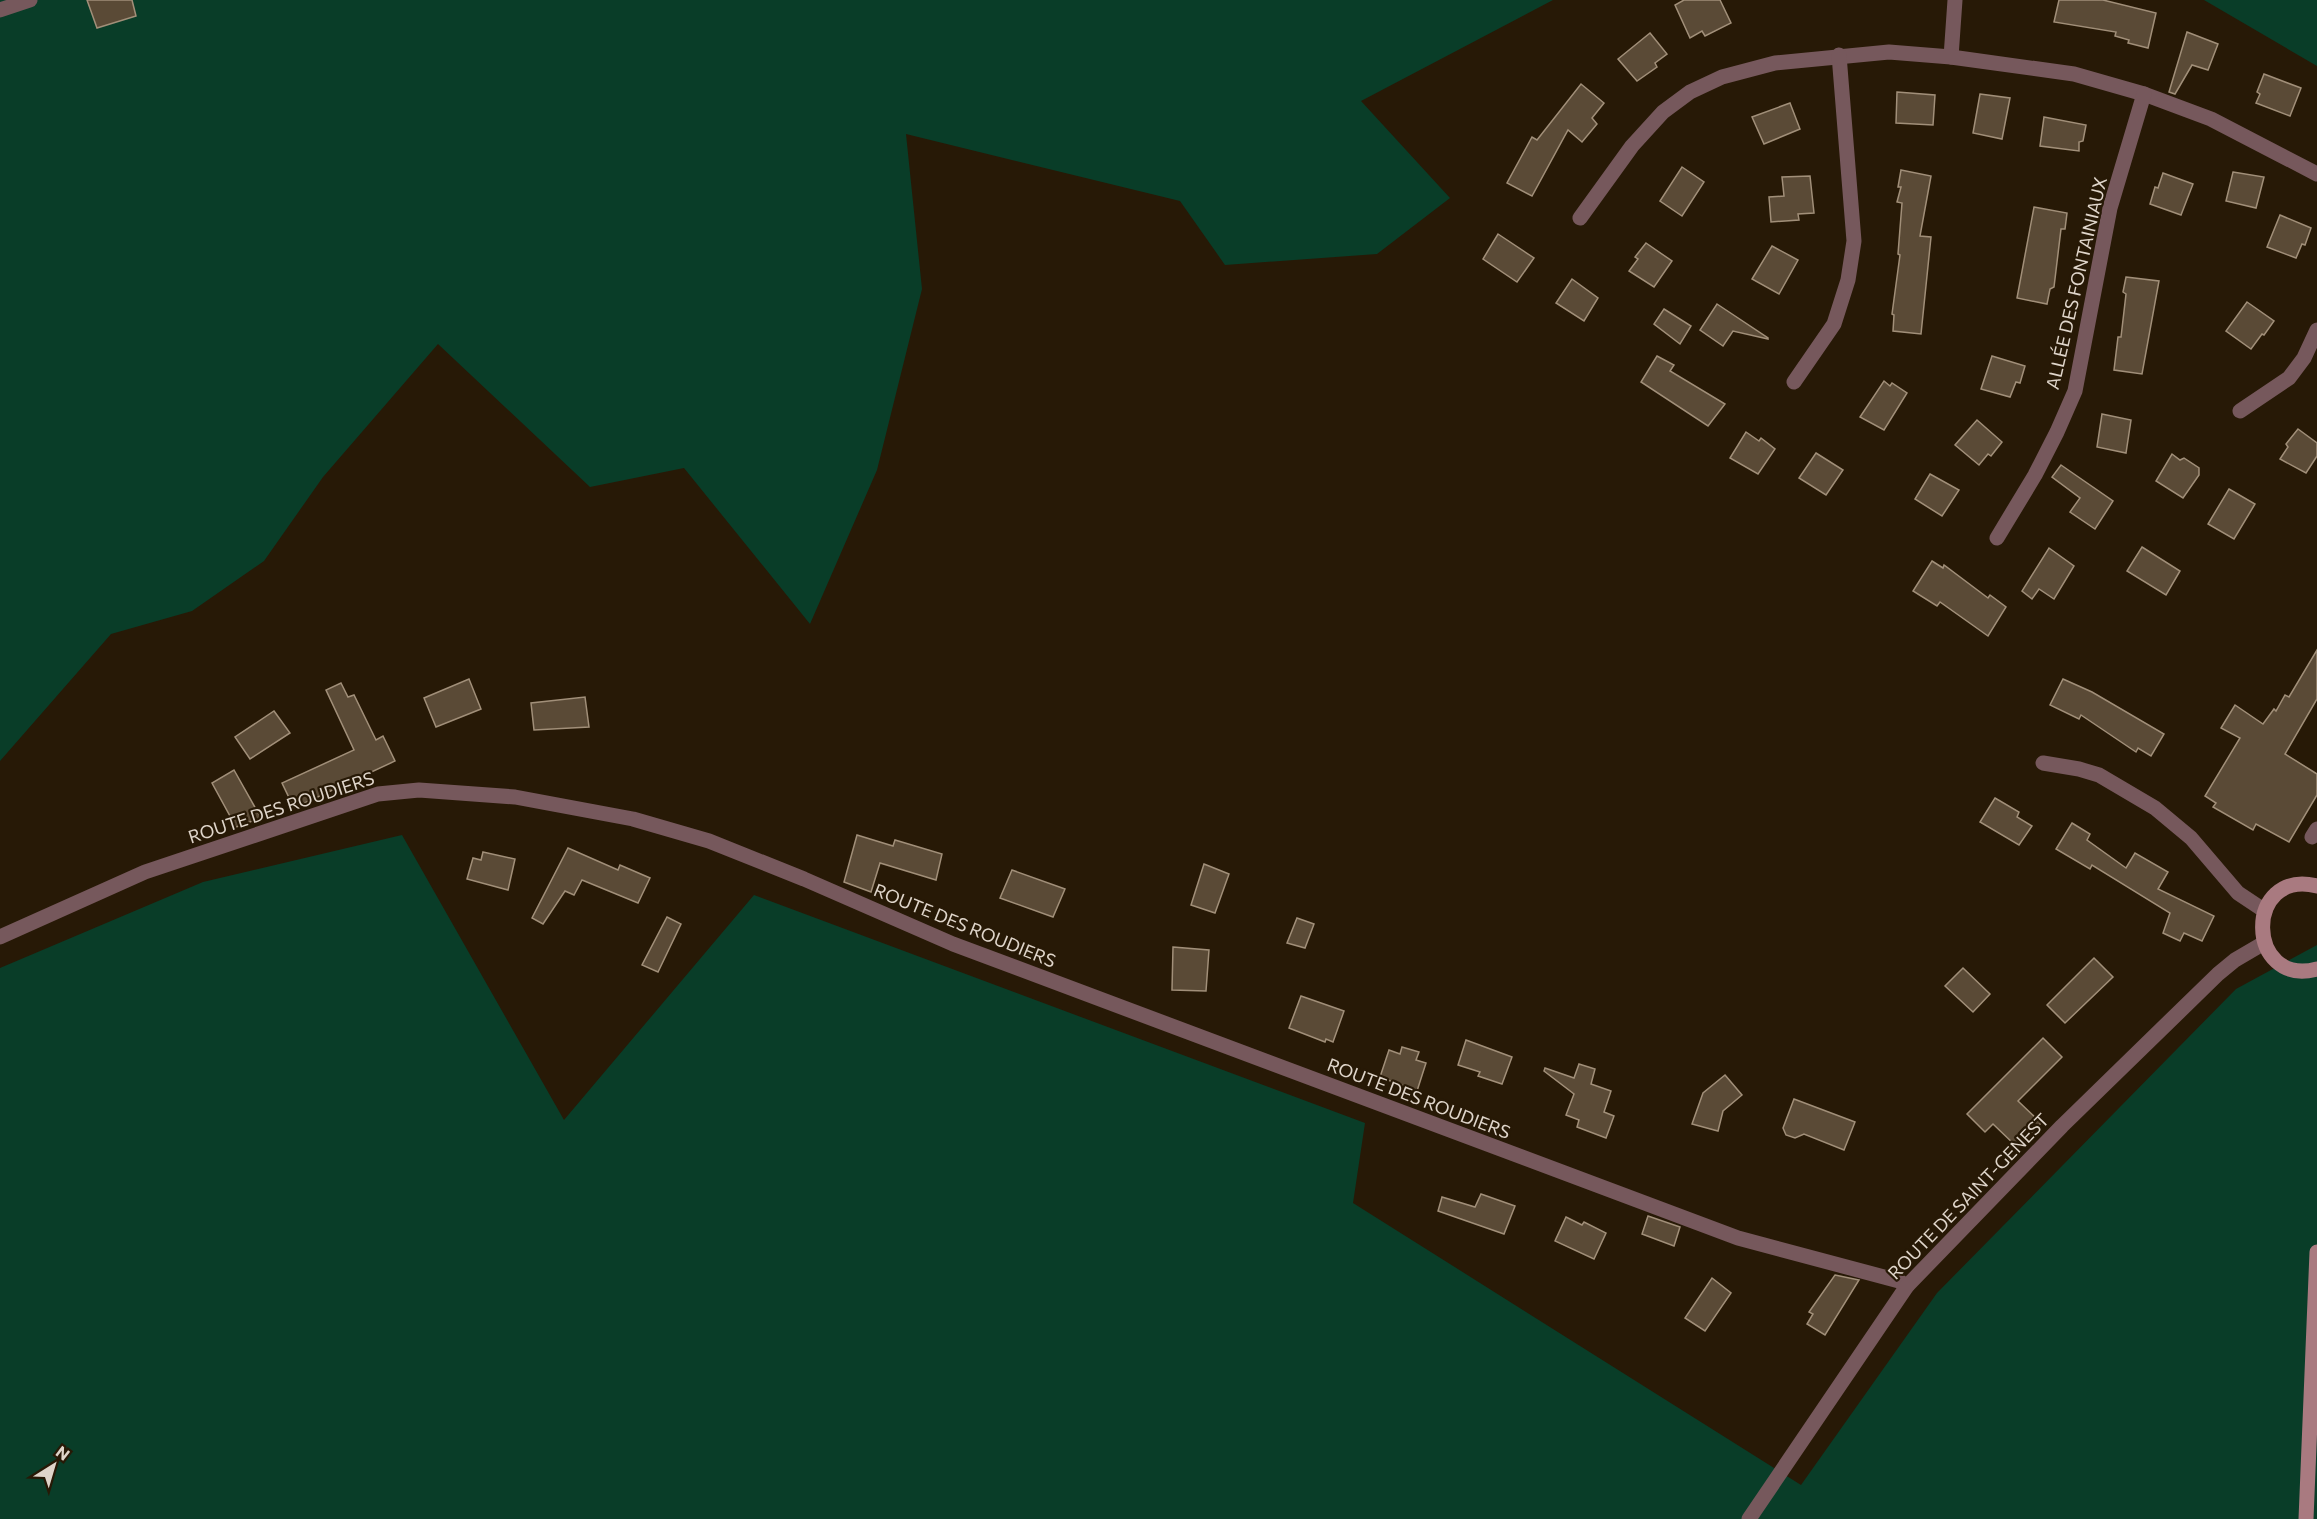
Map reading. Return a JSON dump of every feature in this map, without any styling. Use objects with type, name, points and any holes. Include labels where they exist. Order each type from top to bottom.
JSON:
[{"type":"main road","points":[[2316,974],[2284,966],[2272,956],[2264,943],[2261,932],[2265,911],[2272,899],[2288,887],[2308,884],[2317,886]]},
{"type":"main road","points":[[2306,1519],[2317,1252]]},
{"type":"street","points":[[0,10],[30,0]]},
{"type":"street","points":[[1951,57],[1955,0]]},
{"type":"street","points":[[1580,218],[1632,146],[1663,112],[1690,92],[1722,77],[1775,63],[1889,52],[1951,57],[2074,74],[2144,94],[2211,119],[2317,174]]},
{"type":"street","points":[[1794,382],[1833,324],[1848,280],[1854,240],[1839,56]]},
{"type":"street","name":"ALLÉE DES FONTAINIAUX","points":[[1997,538],[2035,475],[2075,391],[2110,208],[2144,94]]},
{"type":"street","points":[[2240,411],[2289,378],[2304,358],[2317,330]]},
{"type":"street","points":[[2043,764],[2079,769],[2098,775],[2155,808],[2191,838],[2238,893],[2265,911]]},
{"type":"street","name":"ROUTE DES ROUDIERS","points":[[0,937],[145,872],[378,794],[419,790],[515,796],[633,819],[709,841],[804,879],[953,944],[1738,1238],[1899,1281],[1907,1286]]},
{"type":"street","name":"ROUTE DE SAINT-GENEST","points":[[1749,1519],[1907,1286],[2062,1126],[2218,974],[2235,960],[2264,943]]},
{"type":"green space","points":[[0,0],[1553,0],[1361,101],[1450,198],[1377,254],[1225,265],[1180,201],[906,134],[922,289],[877,470],[810,624],[684,468],[590,487],[438,344],[323,477],[264,561],[192,611],[111,634],[0,761]]},
{"type":"green space","points":[[2204,0],[2317,0],[2317,66]]},
{"type":"green space","points":[[402,835],[564,1120],[754,895],[1365,1123],[1353,1203],[1801,1485],[1937,1293],[2236,989],[2317,945],[2317,1519],[0,1519],[0,968],[203,882]]},
{"type":"building","points":[[87,0],[132,0],[136,16],[97,28]]},
{"type":"building","points":[[1684,0],[1720,0],[1731,23],[1705,36],[1702,31],[1690,38],[1675,5]]},
{"type":"building","points":[[2059,0],[2103,0],[2156,13],[2148,48],[2128,43],[2129,40],[2115,36],[2116,32],[2054,22]]},
{"type":"building","points":[[2187,32],[2218,44],[2208,70],[2192,65],[2175,94],[2169,92]]},
{"type":"building","points":[[1650,33],[1667,54],[1655,63],[1657,67],[1637,81],[1618,59]]},
{"type":"building","points":[[2264,74],[2301,88],[2290,116],[2256,103],[2260,94],[2257,92]]},
{"type":"building","points":[[1581,84],[1604,103],[1592,118],[1597,124],[1582,142],[1568,130],[1532,196],[1507,183],[1532,137],[1537,140]]},
{"type":"building","points":[[1897,92],[1935,95],[1933,125],[1896,123]]},
{"type":"building","points":[[1980,94],[2010,98],[2002,139],[1973,133]]},
{"type":"building","points":[[1790,103],[1800,129],[1764,144],[1752,117]]},
{"type":"building","points":[[2044,117],[2086,125],[2083,141],[2079,142],[2079,151],[2040,146]]},
{"type":"building","points":[[1682,167],[1704,182],[1682,216],[1660,201]]},
{"type":"building","points":[[1901,170],[1931,176],[1920,236],[1931,237],[1921,334],[1893,331],[1894,315],[1892,314],[1900,255],[1898,254],[1902,203],[1897,202],[1901,187],[1898,187]]},
{"type":"building","points":[[2233,172],[2264,177],[2256,208],[2226,201]]},
{"type":"building","points":[[2163,173],[2193,184],[2181,215],[2150,204],[2155,187],[2158,188]]},
{"type":"building","points":[[1810,176],[1814,213],[1798,214],[1799,220],[1771,222],[1769,197],[1784,196],[1782,177]]},
{"type":"building","points":[[2034,207],[2067,213],[2065,229],[2061,229],[2054,287],[2050,289],[2047,304],[2017,298]]},
{"type":"building","points":[[2280,215],[2311,228],[2305,245],[2302,244],[2296,258],[2267,247]]},
{"type":"building","points":[[1498,234],[1534,258],[1517,282],[1483,259]]},
{"type":"building","points":[[1646,243],[1672,261],[1654,287],[1629,271],[1638,259],[1635,257]]},
{"type":"building","points":[[1772,246],[1798,260],[1779,294],[1752,279]]},
{"type":"building","points":[[2126,277],[2159,281],[2142,374],[2114,370],[2118,337],[2121,337]]},
{"type":"building","points":[[1572,279],[1598,298],[1584,321],[1556,303]]},
{"type":"building","points":[[2247,302],[2274,321],[2251,349],[2226,331]]},
{"type":"building","points":[[1717,304],[1768,339],[1733,331],[1723,346],[1700,330]]},
{"type":"building","points":[[1664,309],[1691,326],[1680,344],[1654,324]]},
{"type":"building","points":[[1657,356],[1674,365],[1670,371],[1725,404],[1708,426],[1641,382]]},
{"type":"building","points":[[1992,356],[2025,366],[2020,383],[2016,382],[2010,397],[1981,389]]},
{"type":"building","points":[[1884,381],[1890,386],[1892,383],[1907,393],[1884,430],[1860,417]]},
{"type":"building","points":[[2102,414],[2131,420],[2126,453],[2097,447]]},
{"type":"building","points":[[1977,420],[2002,442],[1991,456],[1988,454],[1979,465],[1955,445]]},
{"type":"building","points":[[2298,429],[2317,443],[2317,456],[2306,473],[2280,459],[2288,447],[2286,444]]},
{"type":"building","points":[[1746,432],[1759,441],[1761,438],[1775,449],[1758,474],[1730,458]]},
{"type":"building","points":[[1816,453],[1843,470],[1826,495],[1799,478]]},
{"type":"building","points":[[2172,454],[2180,460],[2184,458],[2199,468],[2199,475],[2183,498],[2156,481]]},
{"type":"building","points":[[2061,465],[2113,501],[2095,529],[2070,512],[2080,498],[2052,477]]},
{"type":"building","points":[[1930,474],[1959,490],[1942,516],[1915,499]]},
{"type":"building","points":[[2229,489],[2255,504],[2234,539],[2208,524]]},
{"type":"building","points":[[2142,547],[2180,571],[2166,595],[2127,571]]},
{"type":"building","points":[[2049,548],[2074,566],[2054,599],[2039,589],[2032,599],[2022,591]]},
{"type":"building","points":[[1932,561],[1943,568],[1944,565],[1988,598],[1990,595],[2006,607],[1988,636],[1940,602],[1937,606],[1913,591]]},
{"type":"building","points":[[2317,650],[2317,699],[2285,754],[2317,774],[2317,795],[2289,842],[2256,824],[2253,830],[2213,807],[2216,803],[2205,796],[2240,738],[2221,728],[2235,705],[2263,724],[2274,709],[2276,711],[2285,695],[2289,697]]},
{"type":"building","points":[[469,679],[481,709],[436,727],[424,698]]},
{"type":"building","points":[[2063,679],[2092,692],[2164,734],[2151,756],[2138,748],[2136,752],[2081,715],[2079,719],[2050,705]]},
{"type":"building","points":[[341,683],[348,697],[354,695],[376,740],[383,736],[395,761],[294,808],[282,783],[354,750],[326,690]]},
{"type":"building","points":[[585,697],[589,727],[534,730],[531,703]]},
{"type":"building","points":[[274,711],[290,733],[250,759],[235,737]]},
{"type":"building","points":[[234,770],[261,818],[236,827],[212,783]]},
{"type":"building","points":[[1995,798],[2019,812],[2017,817],[2032,826],[2019,845],[1980,822]]},
{"type":"building","points":[[2072,823],[2090,834],[2087,840],[2126,868],[2135,853],[2168,872],[2158,889],[2214,916],[2202,941],[2184,933],[2180,941],[2163,933],[2170,913],[2092,865],[2090,869],[2056,849]]},
{"type":"building","points":[[857,835],[893,846],[895,840],[942,854],[936,880],[880,863],[871,892],[844,882]]},
{"type":"building","points":[[568,848],[618,870],[620,865],[650,878],[638,903],[582,880],[574,895],[565,891],[543,924],[532,918]]},
{"type":"building","points":[[483,852],[515,859],[508,890],[467,879],[473,858],[481,860]]},
{"type":"building","points":[[1204,864],[1229,874],[1215,913],[1191,905]]},
{"type":"building","points":[[1012,870],[1065,889],[1053,917],[1000,898]]},
{"type":"building","points":[[667,917],[681,924],[658,972],[642,965]]},
{"type":"building","points":[[1297,918],[1314,924],[1305,948],[1287,943]]},
{"type":"building","points":[[1173,947],[1209,950],[1206,991],[1172,990]]},
{"type":"building","points":[[2094,958],[2113,977],[2065,1023],[2047,1005]]},
{"type":"building","points":[[1963,968],[1990,994],[1973,1012],[1945,986]]},
{"type":"building","points":[[1301,996],[1344,1011],[1333,1042],[1326,1039],[1325,1042],[1289,1028]]},
{"type":"building","points":[[2043,1038],[2062,1057],[2018,1101],[2041,1123],[2017,1147],[1993,1124],[1985,1132],[1967,1114]]},
{"type":"building","points":[[1466,1040],[1512,1057],[1502,1084],[1478,1076],[1480,1072],[1458,1065]]},
{"type":"building","points":[[1402,1047],[1419,1052],[1416,1060],[1426,1063],[1417,1091],[1380,1077],[1389,1050],[1400,1054]]},
{"type":"building","points":[[1579,1064],[1595,1069],[1591,1084],[1611,1091],[1604,1112],[1614,1116],[1606,1138],[1577,1127],[1579,1120],[1566,1115],[1574,1094],[1544,1071],[1545,1068],[1574,1078]]},
{"type":"building","points":[[1725,1075],[1742,1095],[1723,1111],[1718,1131],[1692,1124],[1703,1093]]},
{"type":"building","points":[[1794,1099],[1855,1122],[1844,1150],[1804,1134],[1795,1138],[1786,1135],[1783,1128]]},
{"type":"building","points":[[1481,1194],[1515,1206],[1504,1234],[1438,1211],[1442,1197],[1475,1207]]},
{"type":"building","points":[[1648,1216],[1680,1227],[1674,1246],[1642,1234]]},
{"type":"building","points":[[1566,1217],[1582,1225],[1584,1222],[1606,1233],[1594,1259],[1555,1241]]},
{"type":"building","points":[[1835,1275],[1859,1280],[1825,1335],[1807,1324],[1813,1314],[1809,1312]]},
{"type":"building","points":[[1712,1278],[1731,1293],[1705,1331],[1685,1318]]}]
